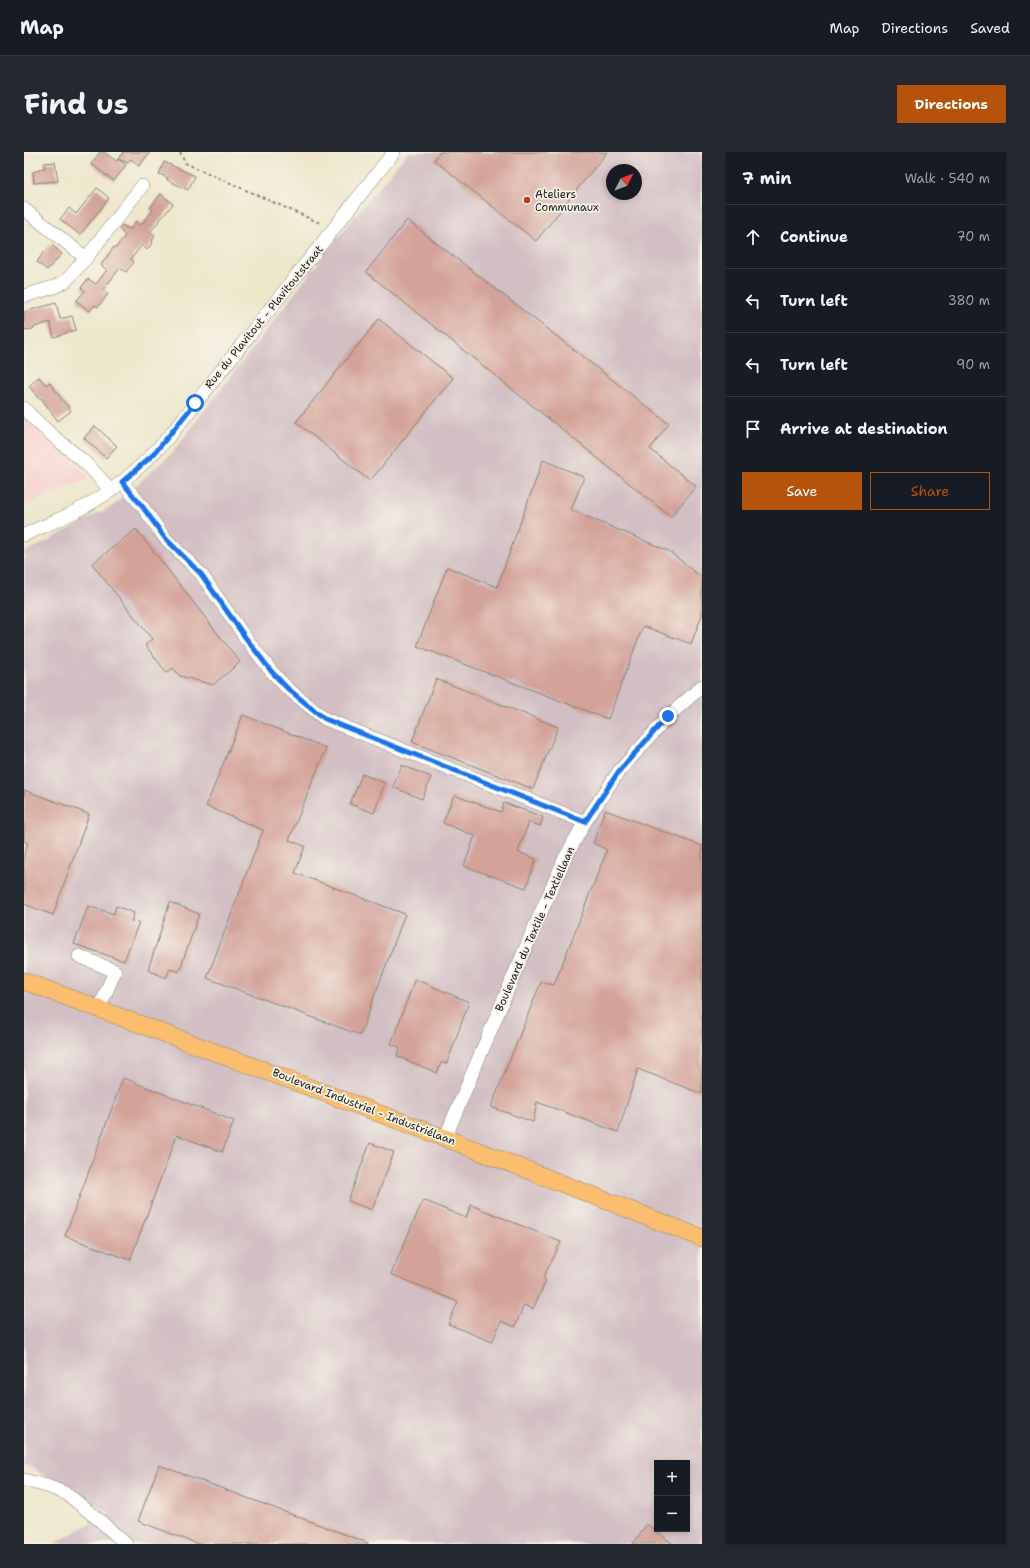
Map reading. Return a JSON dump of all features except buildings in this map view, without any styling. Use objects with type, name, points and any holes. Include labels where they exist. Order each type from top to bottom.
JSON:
[{"type":"main road","name":"Boulevard Industriel - Industriélaan","points":[[24,980],[445,1138],[702,1238]]},
{"type":"street","name":"Rue du Plavitout - Plavitoutstraat","points":[[24,535],[81,509],[110,491],[154,454],[172,433],[327,224],[394,152]]},
{"type":"street","points":[[24,296],[54,287],[66,281],[86,258],[142,186]]},
{"type":"street","points":[[24,209],[86,258]]},
{"type":"street","points":[[24,408],[41,426],[95,474],[110,491]]},
{"type":"street","points":[[122,482],[142,506],[165,538],[201,574],[271,671],[287,688],[325,719],[585,822]]},
{"type":"street","name":"Boulevard du Textile - Textiellaan","points":[[445,1138],[565,858],[585,822],[619,771],[668,716],[702,686]]},
{"type":"street","points":[[79,956],[115,971],[99,1009]]},
{"type":"street","points":[[24,1480],[47,1486],[67,1494],[126,1544]]},
{"type":"path","points":[[180,152],[185,163],[327,224]]},
{"type":"path","points":[[318,230],[327,224]]},
{"type":"shaded area","points":[[408,152],[702,152],[702,1544],[54,1544],[109,1513],[32,1468],[24,1466],[24,552],[40,545],[114,505],[172,453],[342,232]]},
{"type":"shaded area","points":[[24,414],[90,478],[24,505]]},
{"type":"place","name":"Ateliers Communaux","points":[[527,200]]},
{"type":"route","points":[[195,403],[154,454],[122,482],[142,506],[165,538],[201,574],[271,671],[287,688],[325,719],[585,822],[619,771],[668,716]]}]
